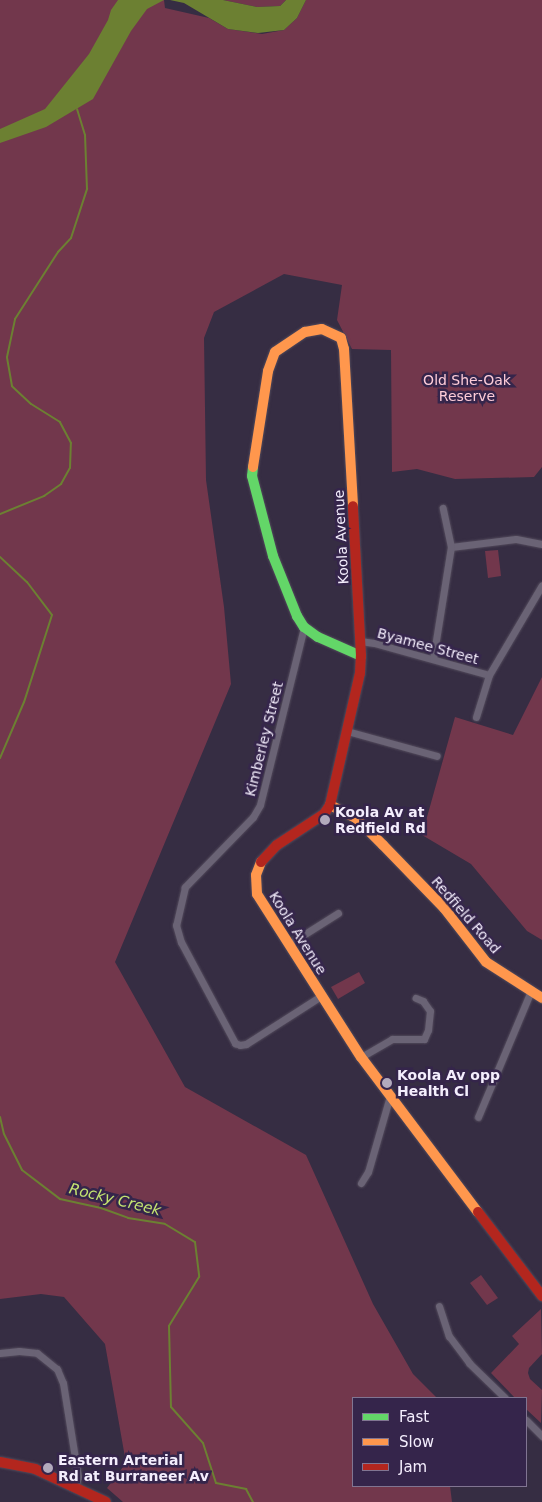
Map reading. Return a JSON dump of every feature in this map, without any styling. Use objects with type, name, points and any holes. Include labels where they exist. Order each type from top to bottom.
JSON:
[{"type":"street","name":"Koola Avenue","points":[[304,627],[292,607],[273,556],[252,476],[268,371],[275,352],[305,332],[322,329],[341,338],[344,349],[350,429],[361,656],[360,673],[330,804],[316,820],[270,851],[263,858],[256,875],[257,894],[361,1057],[542,1296]]},
{"type":"street","points":[[433,659],[451,547],[443,508]]},
{"type":"street","points":[[451,547],[516,539],[542,544]]},
{"type":"street","points":[[476,717],[489,675],[542,585]]},
{"type":"street","points":[[304,627],[333,645],[361,656]]},
{"type":"street","name":"Kimberley Street","points":[[304,627],[260,805],[242,828],[185,887],[176,925],[181,942],[235,1043],[240,1045],[246,1044],[321,996]]},
{"type":"street","name":"Byamee Street","points":[[360,641],[489,675]]},
{"type":"street","points":[[347,730],[437,756]]},
{"type":"street","name":"Redfield Road","points":[[330,804],[356,818],[383,845],[444,908],[486,962],[542,998]]},
{"type":"street","points":[[289,944],[338,913]]},
{"type":"street","points":[[478,1117],[531,991]]},
{"type":"street","points":[[361,1057],[392,1039],[424,1038],[428,1030],[430,1011],[423,1001],[416,998]]},
{"type":"street","points":[[361,1183],[368,1172],[390,1096]]},
{"type":"street","points":[[439,1306],[449,1336],[469,1363],[503,1397]]},
{"type":"street","points":[[0,1354],[28,1351],[45,1357],[57,1369],[63,1384],[78,1477],[75,1487]]},
{"type":"street","points":[[527,1421],[542,1436]]},
{"type":"street","points":[[0,1462],[35,1470],[106,1502]]},
{"type":"green space","name":"Old She-Oak Reserve","points":[[0,0],[164,0],[165,8],[209,18],[228,29],[262,34],[284,30],[297,18],[306,0],[542,0],[542,467],[534,477],[455,479],[417,469],[392,472],[391,350],[352,349],[337,320],[342,285],[284,274],[214,312],[204,338],[206,480],[224,607],[231,684],[115,962],[185,1087],[306,1155],[373,1304],[413,1374],[436,1397],[352,1397],[352,1487],[450,1487],[452,1502],[123,1502],[107,1488],[126,1463],[105,1344],[64,1297],[41,1294],[0,1299]]},
{"type":"green space","points":[[223,0],[286,0],[280,6],[257,7]]},
{"type":"green space","points":[[498,550],[501,576],[488,578],[485,551]]},
{"type":"green space","points":[[542,677],[542,940],[527,931],[471,864],[422,835],[455,717],[513,735]]},
{"type":"green space","points":[[359,972],[365,983],[338,999],[331,987]]},
{"type":"green space","points":[[481,1275],[498,1298],[487,1305],[470,1283]]},
{"type":"green space","points":[[541,1309],[542,1354],[529,1368],[528,1373],[530,1379],[542,1390],[541,1423],[527,1410],[527,1397],[514,1397],[491,1373],[519,1344],[512,1336]]},
{"type":"shaded area","points":[[118,0],[164,0],[147,9],[131,31],[93,99],[46,127],[0,143],[0,129],[45,109],[89,54]]},
{"type":"shaded area","points":[[170,0],[223,0],[257,7],[280,6],[286,0],[306,0],[297,18],[284,30],[258,33],[228,29],[184,3]]},
{"type":"waterway","name":"Rocky Creek","points":[[0,514],[44,496],[61,484],[70,468],[71,443],[60,422],[31,404],[12,386],[7,357],[15,319],[58,252],[71,238],[87,189],[85,135],[77,109]]},
{"type":"waterway","name":"Rocky Creek","points":[[0,557],[27,582],[52,615],[24,702],[0,758]]},
{"type":"waterway","name":"Rocky Creek","points":[[0,1117],[4,1134],[22,1170],[60,1199],[101,1208],[128,1218],[165,1224],[195,1242],[199,1277],[169,1326],[171,1407],[203,1443],[216,1483],[246,1489],[253,1502]]},
{"type":"traffic: fast","points":[[253,467],[252,476],[273,556],[297,616],[304,627],[318,637],[361,656]]},
{"type":"traffic: slow","points":[[253,467],[268,371],[275,352],[305,332],[322,329],[341,338],[344,349],[353,506]]},
{"type":"traffic: slow","points":[[330,805],[356,818],[383,845],[444,908],[486,962],[542,998]]},
{"type":"traffic: slow","points":[[261,862],[256,875],[257,894],[361,1057],[478,1212]]},
{"type":"traffic: jam","points":[[261,862],[277,845],[324,814],[330,805],[360,673],[361,656],[353,506]]},
{"type":"traffic: jam","points":[[478,1212],[542,1296]]},
{"type":"traffic: jam","points":[[0,1462],[35,1469],[106,1502]]},
{"type":"place","name":"Koola Av at Redfield Rd","points":[[325,820]]},
{"type":"place","name":"Koola Av opp Health Cl","points":[[387,1083]]},
{"type":"place","name":"Eastern Arterial Rd at Burraneer Av","points":[[48,1468]]}]
